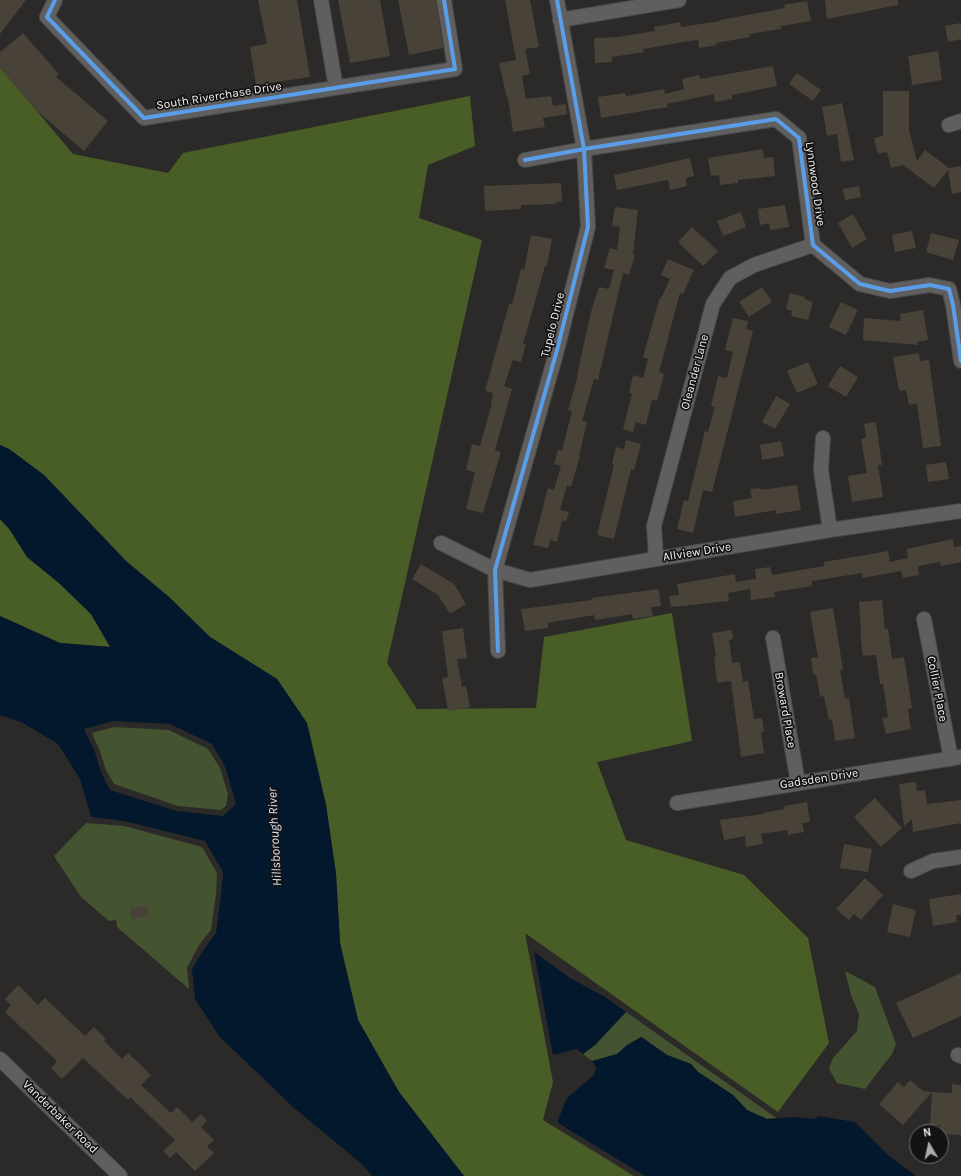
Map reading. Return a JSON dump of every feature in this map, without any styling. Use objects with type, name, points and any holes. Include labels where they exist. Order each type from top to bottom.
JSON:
[{"type":"street","name":"South Riverchase Drive","points":[[55,0],[47,17],[144,118],[455,69],[444,0]]},
{"type":"street","points":[[321,0],[336,88]]},
{"type":"street","name":"Tupelo Drive","points":[[498,651],[495,570],[557,350],[588,227],[584,149],[557,0]]},
{"type":"street","points":[[560,20],[679,0]]},
{"type":"street","name":"Lynnwood Drive","points":[[525,160],[584,149],[776,119],[799,138],[813,245],[860,284],[890,291],[930,285],[949,290],[954,305],[960,354]]},
{"type":"street","name":"Oleander Lane","points":[[656,559],[654,526],[713,304],[730,278],[754,265],[813,245]]},
{"type":"street","points":[[823,438],[821,470],[830,530]]},
{"type":"street","name":"Allview Drive","points":[[441,543],[495,570],[530,580],[830,530],[961,511]]},
{"type":"street","name":"Collier Place","points":[[924,619],[956,758]]},
{"type":"street","name":"Broward Place","points":[[773,638],[798,783]]},
{"type":"street","name":"Gadsden Drive","points":[[677,803],[956,758]]},
{"type":"street","points":[[911,871],[933,861],[961,857]]},
{"type":"street","name":"Vanderbaker Road","points":[[0,1059],[120,1176]]},
{"type":"green space","points":[[0,67],[73,154],[168,173],[183,153],[470,96],[475,146],[428,165],[419,218],[482,240],[387,663],[417,709],[536,708],[544,637],[672,613],[692,741],[597,762],[626,840],[744,875],[808,938],[829,1043],[778,1112],[525,933],[553,1082],[543,1120],[634,1176],[464,1176],[399,1092],[358,1020],[340,943],[336,874],[326,805],[307,723],[277,679],[210,637],[169,597],[126,561],[44,475],[9,449],[0,445]]},
{"type":"green space","points":[[0,519],[10,530],[27,557],[59,583],[91,614],[111,647],[60,643],[0,616]]},
{"type":"green space","points":[[114,727],[169,730],[208,749],[220,768],[228,794],[226,806],[221,810],[178,806],[114,784],[106,770],[92,733]]},
{"type":"green space","points":[[86,823],[124,826],[202,847],[217,873],[216,894],[211,930],[199,945],[187,968],[189,989],[117,927],[116,920],[109,921],[81,897],[54,856]]},
{"type":"green space","points":[[845,971],[875,987],[896,1044],[892,1054],[865,1089],[837,1083],[829,1069],[833,1058],[857,1031],[859,1014],[851,995]]},
{"type":"green space","points":[[626,1012],[777,1118],[767,1119],[747,1110],[733,1095],[698,1072],[691,1064],[667,1055],[642,1037],[627,1045],[617,1054],[592,1061],[583,1054],[595,1045]]},
{"type":"water","name":"Hillsborough River","points":[[0,445],[9,449],[44,475],[126,561],[169,597],[210,637],[277,679],[307,723],[326,805],[336,874],[340,943],[358,1020],[399,1092],[464,1176],[372,1176],[363,1165],[294,1108],[219,1036],[195,999],[192,969],[216,933],[221,895],[223,872],[205,841],[124,821],[91,817],[80,779],[58,744],[21,722],[0,715],[0,616],[60,643],[110,647],[91,614],[59,583],[27,557],[10,530],[0,519]],"holes":[[[113,721],[170,724],[212,744],[225,766],[236,804],[223,816],[177,811],[110,790],[101,772],[95,752],[84,729]]]},
{"type":"water","points":[[534,952],[570,978],[605,997],[626,1012],[595,1045],[583,1054],[577,1049],[553,1055]]},
{"type":"water","points":[[641,1037],[667,1055],[691,1064],[698,1072],[733,1095],[747,1110],[767,1119],[794,1117],[816,1119],[818,1116],[855,1122],[888,1155],[916,1176],[645,1176],[558,1123],[567,1098],[594,1075],[596,1068],[592,1061],[617,1054],[627,1045]]},
{"type":"building","points":[[0,0],[26,0],[0,34]]},
{"type":"building","points":[[258,0],[297,0],[310,77],[256,85],[250,47],[267,44]]},
{"type":"building","points":[[338,0],[380,0],[390,56],[350,63]]},
{"type":"building","points":[[398,0],[436,0],[443,48],[409,55]]},
{"type":"building","points":[[505,0],[530,0],[539,47],[525,49],[530,74],[522,76],[526,99],[551,96],[553,106],[566,104],[567,114],[543,118],[545,127],[513,132],[508,98],[499,63],[516,60]]},
{"type":"building","points":[[825,0],[898,0],[898,5],[827,19]]},
{"type":"building","points":[[807,1],[811,21],[781,26],[781,29],[749,34],[750,37],[716,43],[717,45],[699,48],[698,40],[689,41],[643,49],[644,52],[612,57],[612,62],[595,63],[594,38],[618,37],[655,31],[654,27],[680,22],[681,27],[720,21],[785,8],[784,5]]},
{"type":"building","points":[[961,23],[961,39],[948,42],[945,26]]},
{"type":"building","points":[[23,33],[59,74],[56,77],[108,121],[84,151],[37,111],[0,68],[0,52]]},
{"type":"building","points":[[938,51],[942,80],[912,85],[908,56]]},
{"type":"building","points":[[773,66],[777,86],[732,95],[732,99],[715,102],[714,94],[667,104],[668,107],[601,118],[598,97],[625,93],[626,96],[664,89],[665,94],[684,89],[682,79],[699,75],[700,79]]},
{"type":"building","points":[[797,73],[821,90],[813,101],[789,84]]},
{"type":"building","points":[[883,91],[909,91],[909,130],[917,161],[925,150],[949,168],[961,166],[961,192],[952,194],[948,170],[934,188],[903,165],[891,168],[887,152],[878,154],[874,138],[883,136]]},
{"type":"building","points":[[842,103],[854,160],[841,162],[837,134],[827,136],[822,107]]},
{"type":"building","points":[[763,149],[764,158],[773,157],[775,176],[738,180],[738,183],[720,185],[719,175],[711,176],[708,158]]},
{"type":"building","points":[[690,158],[694,176],[686,178],[687,186],[670,190],[668,180],[617,190],[614,175]]},
{"type":"building","points":[[561,183],[562,201],[556,202],[556,204],[521,205],[521,209],[485,211],[484,186]]},
{"type":"building","points":[[859,186],[861,197],[845,200],[843,189]]},
{"type":"building","points":[[785,205],[789,227],[770,230],[769,223],[760,225],[758,209]]},
{"type":"building","points":[[615,207],[638,210],[633,254],[635,255],[629,275],[623,273],[598,380],[594,379],[582,421],[587,422],[580,456],[571,487],[567,485],[560,510],[569,512],[566,521],[562,520],[557,542],[550,540],[548,548],[533,545],[548,488],[554,490],[561,466],[554,464],[558,450],[562,451],[572,411],[568,410],[578,375],[591,312],[599,287],[609,289],[614,270],[604,268],[610,248],[617,250],[620,227],[612,226]]},
{"type":"building","points":[[741,212],[746,227],[723,236],[717,221]]},
{"type":"building","points":[[853,214],[867,239],[852,248],[838,223]]},
{"type":"building","points":[[692,227],[718,251],[703,266],[678,242]]},
{"type":"building","points":[[912,231],[916,248],[895,252],[892,235]]},
{"type":"building","points":[[931,233],[959,240],[953,260],[926,252]]},
{"type":"building","points":[[531,235],[552,239],[547,266],[545,266],[523,344],[526,344],[521,362],[513,360],[504,386],[512,389],[495,450],[501,452],[483,513],[466,509],[475,472],[466,470],[472,444],[480,446],[492,403],[493,393],[485,391],[509,304],[512,304],[521,269],[524,270]]},
{"type":"building","points":[[668,259],[694,270],[683,294],[680,293],[659,372],[664,374],[657,401],[652,399],[646,425],[636,422],[633,432],[623,429],[632,394],[629,393],[633,375],[643,378],[648,359],[643,357],[660,297],[661,298],[670,279],[661,275]]},
{"type":"building","points":[[762,287],[772,302],[749,317],[739,302]]},
{"type":"building","points":[[790,293],[805,297],[804,299],[813,302],[808,320],[791,316],[792,311],[786,309]]},
{"type":"building","points":[[841,302],[858,310],[846,335],[829,327]]},
{"type":"building","points":[[923,310],[928,340],[917,342],[918,345],[863,340],[864,318],[901,321],[900,314]]},
{"type":"building","points":[[733,318],[748,321],[746,329],[753,331],[712,492],[703,490],[693,533],[677,529],[684,500],[688,501],[705,431],[708,432],[715,407],[711,406],[718,376],[727,378],[733,352],[725,350]]},
{"type":"building","points":[[919,353],[920,361],[929,360],[941,446],[923,448],[917,403],[909,405],[906,390],[899,391],[893,357]]},
{"type":"building","points":[[808,362],[818,384],[797,393],[787,371]]},
{"type":"building","points":[[840,366],[858,377],[846,397],[828,386]]},
{"type":"building","points":[[776,396],[790,404],[775,429],[762,422]]},
{"type":"building","points":[[876,422],[882,465],[878,465],[883,497],[852,502],[848,476],[867,473],[861,439],[866,438],[864,424]]},
{"type":"building","points":[[626,440],[641,444],[634,470],[631,469],[614,539],[597,535],[614,465],[612,464],[616,447],[624,449]]},
{"type":"building","points":[[781,441],[784,456],[762,460],[760,445]]},
{"type":"building","points":[[946,462],[949,479],[928,482],[926,465]]},
{"type":"building","points":[[797,485],[801,510],[776,514],[776,510],[735,517],[733,501],[752,498],[750,489],[760,488],[761,490]]},
{"type":"building","points":[[953,539],[954,547],[961,546],[961,562],[941,566],[940,562],[918,566],[919,575],[903,578],[901,571],[862,578],[862,573],[812,581],[812,586],[774,592],[775,597],[751,600],[750,589],[728,593],[729,601],[671,607],[669,596],[679,595],[677,584],[735,574],[736,582],[756,579],[755,569],[770,567],[772,575],[824,566],[824,562],[888,551],[890,562],[908,558],[907,549]]},
{"type":"building","points":[[421,564],[454,584],[466,604],[450,614],[438,595],[412,579]]},
{"type":"building","points":[[659,589],[661,606],[651,607],[653,616],[633,619],[632,614],[595,620],[594,615],[548,623],[548,628],[525,631],[521,609],[592,600],[591,598]]},
{"type":"building","points":[[882,600],[885,629],[888,629],[892,659],[904,657],[912,708],[908,709],[911,729],[886,734],[882,718],[888,717],[883,684],[880,684],[876,655],[863,656],[860,633],[859,602]]},
{"type":"building","points":[[833,608],[843,670],[840,670],[845,699],[849,698],[855,738],[835,741],[832,719],[829,720],[824,696],[820,697],[816,674],[813,675],[811,658],[818,657],[810,612]]},
{"type":"building","points":[[463,628],[467,658],[457,659],[462,687],[466,686],[470,707],[448,711],[442,678],[448,677],[442,631]]},
{"type":"building","points":[[732,630],[733,639],[729,640],[732,663],[740,662],[743,682],[748,681],[754,719],[762,718],[764,731],[761,732],[764,753],[741,757],[731,681],[717,683],[714,657],[716,657],[712,633]]},
{"type":"building","points":[[916,782],[917,791],[925,790],[927,804],[961,800],[961,823],[913,832],[912,819],[904,826],[899,784]]},
{"type":"building","points":[[875,798],[902,828],[881,847],[854,817]]},
{"type":"building","points":[[807,802],[810,822],[802,823],[804,832],[788,835],[787,830],[761,834],[763,844],[746,847],[745,836],[724,840],[720,820],[763,814],[784,809],[784,806]]},
{"type":"building","points":[[844,844],[872,849],[868,872],[840,868]]},
{"type":"building","points":[[865,878],[883,895],[861,920],[854,914],[849,920],[836,909]]},
{"type":"building","points":[[961,894],[961,915],[956,915],[957,922],[933,926],[929,899]]},
{"type":"building","points":[[893,904],[916,910],[910,937],[887,932]]},
{"type":"building","points":[[147,906],[149,916],[131,919],[130,908]]},
{"type":"building","points":[[961,973],[961,1016],[913,1038],[896,1003]]},
{"type":"building","points":[[18,985],[38,1005],[45,998],[85,1036],[94,1027],[106,1039],[104,1041],[122,1059],[128,1053],[151,1075],[141,1085],[171,1113],[177,1107],[192,1122],[201,1114],[207,1121],[201,1127],[214,1140],[207,1146],[214,1153],[195,1171],[176,1152],[170,1158],[163,1151],[175,1140],[130,1097],[128,1100],[83,1058],[62,1079],[51,1068],[57,1061],[5,1012],[11,1005],[5,999]]},
{"type":"building","points":[[910,1080],[923,1091],[932,1092],[903,1125],[879,1104],[898,1082],[904,1087]]},
{"type":"building","points":[[952,1084],[961,1085],[961,1135],[949,1134],[949,1124],[930,1124],[932,1092],[952,1093]]},
{"type":"cycle path","points":[[55,0],[47,17],[144,118],[455,69],[444,0]]},
{"type":"cycle path","points":[[498,651],[495,570],[557,350],[588,227],[584,149],[557,0]]},
{"type":"cycle path","points":[[525,160],[584,149],[776,119],[799,138],[813,245],[860,284],[890,291],[930,285],[949,289],[953,305],[961,361]]}]
